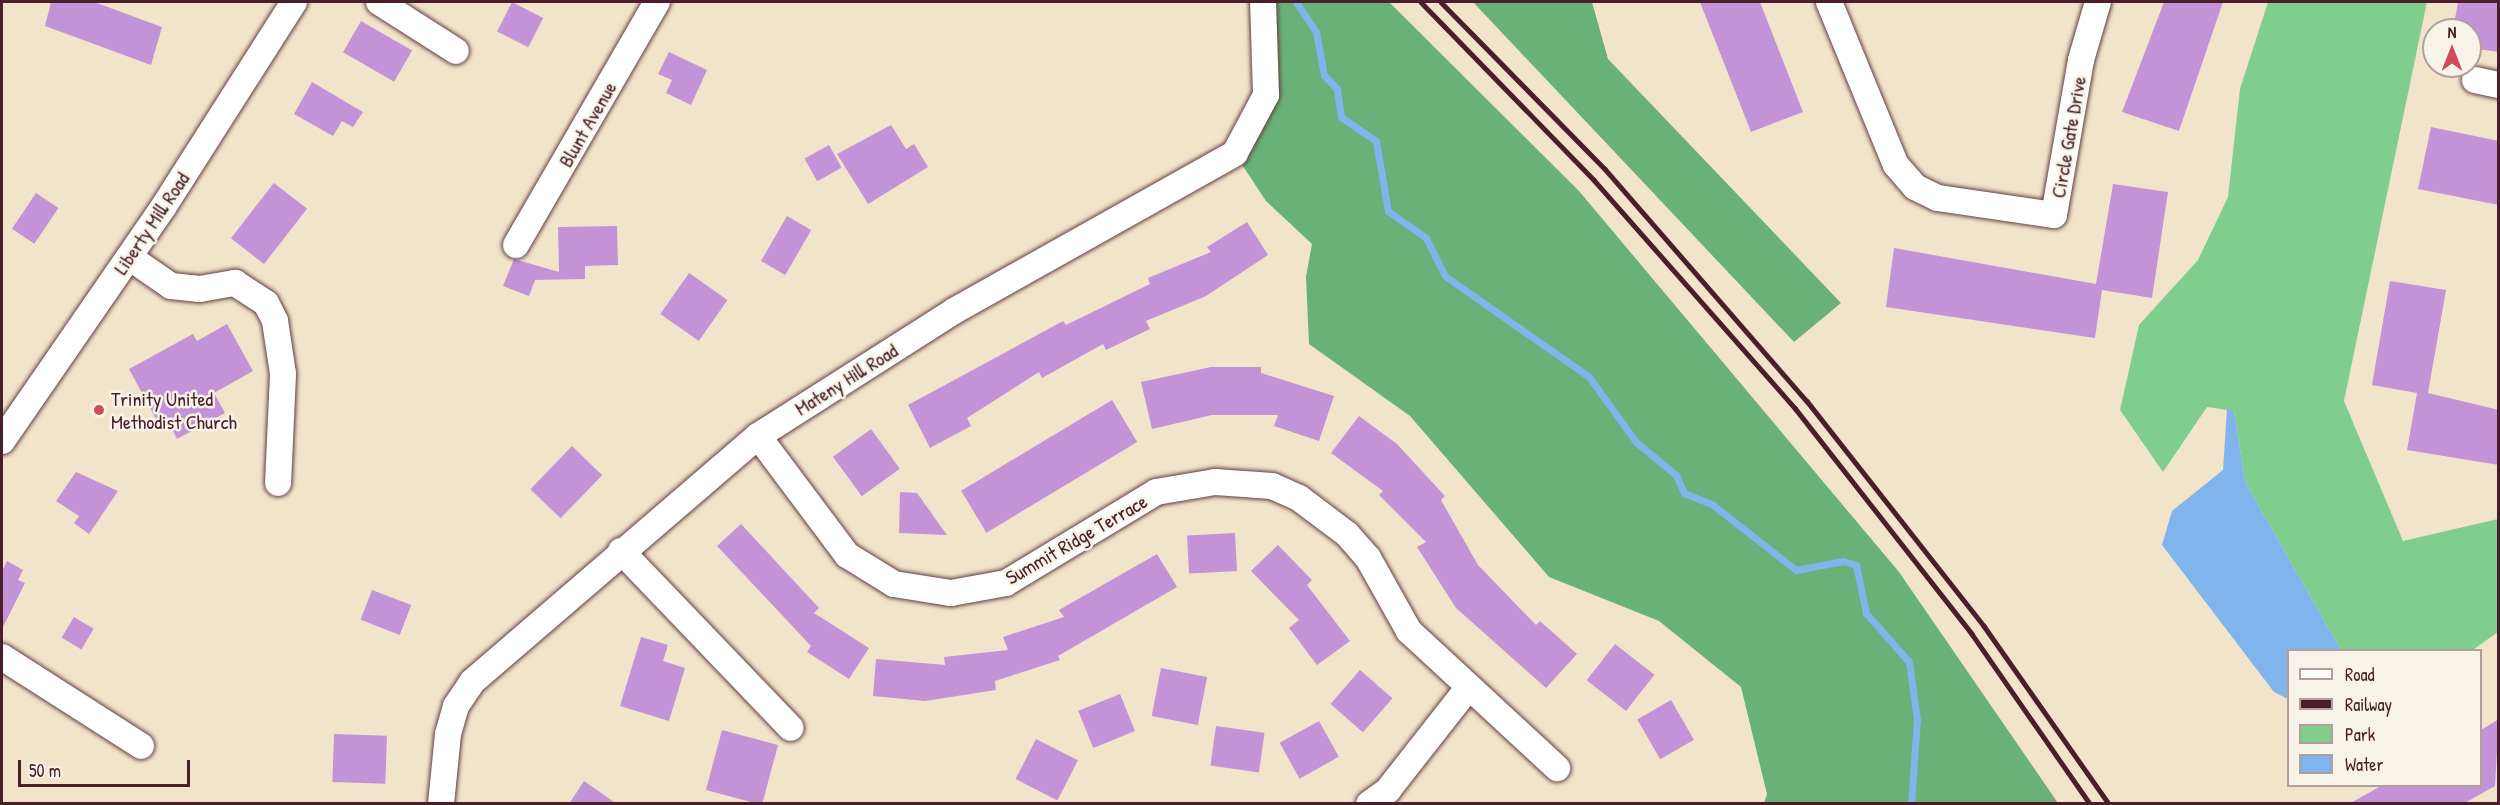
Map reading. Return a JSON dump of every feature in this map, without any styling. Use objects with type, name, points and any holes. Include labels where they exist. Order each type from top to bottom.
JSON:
[{"type":"street","name":"Liberty Mill Road","points":[[2,441],[129,257],[294,2]]},
{"type":"street","points":[[379,2],[456,51]]},
{"type":"street","name":"Blunt Avenue","points":[[516,245],[657,2]]},
{"type":"street","name":"Mateny Hill Road","points":[[441,804],[448,734],[456,706],[472,682],[621,550],[758,436],[954,311],[1235,153],[1266,95],[1263,2]]},
{"type":"street","name":"Circle Gate Drive","points":[[1829,2],[1896,165],[1915,187],[1938,198],[2054,215],[2081,60],[2098,2]]},
{"type":"street","points":[[129,257],[171,286],[200,289],[235,283],[266,303],[275,321],[284,374],[278,483]]},
{"type":"street","name":"Summit Ridge Terrace","points":[[758,436],[847,555],[894,584],[951,593],[1006,583],[1156,492],[1215,482],[1272,486],[1299,498],[1347,534],[1368,558],[1409,631],[1557,768]]},
{"type":"street","points":[[621,550],[791,728]]},
{"type":"street","points":[[2,657],[141,746]]},
{"type":"street","points":[[1369,804],[1388,790],[1468,688]]},
{"type":"green space","points":[[1263,2],[1389,2],[1579,191],[1899,572],[2058,803],[1764,803],[1767,794],[1741,687],[1659,621],[1549,577],[1410,416],[1309,344],[1306,277],[1312,244],[1266,201],[1235,154],[1251,129]]},
{"type":"green space","points":[[1473,2],[1592,2],[1608,59],[1841,303],[1794,342]]},
{"type":"green space","points":[[2268,2],[2427,2],[2344,401],[2403,541],[2498,519],[2498,632],[2474,649],[2340,649],[2245,482],[2234,411],[2207,407],[2163,472],[2120,410],[2139,325],[2198,260],[2228,197],[2240,89]]},
{"type":"water","points":[[2227,409],[2234,411],[2245,482],[2340,649],[2287,649],[2287,698],[2274,692],[2162,545],[2172,511],[2223,470]]},
{"type":"building","points":[[51,2],[94,2],[162,27],[151,65],[45,26]]},
{"type":"building","points":[[512,2],[543,18],[528,47],[497,31]]},
{"type":"building","points":[[1700,2],[1760,2],[1803,112],[1751,132]]},
{"type":"building","points":[[2164,2],[2223,2],[2179,131],[2122,112]]},
{"type":"building","points":[[2458,2],[2499,2],[2499,52],[2482,50],[2482,18],[2455,18]]},
{"type":"building","points":[[361,21],[412,50],[394,82],[343,52]]},
{"type":"building","points":[[669,52],[707,70],[691,105],[666,93],[672,80],[658,74]]},
{"type":"building","points":[[312,82],[363,112],[353,127],[342,121],[333,136],[294,114]]},
{"type":"building","points":[[891,125],[906,149],[914,144],[928,167],[868,204],[837,154]]},
{"type":"building","points":[[2431,127],[2499,141],[2499,205],[2418,189]]},
{"type":"building","points":[[829,145],[842,168],[817,181],[805,159]]},
{"type":"building","points":[[274,183],[307,209],[264,264],[231,238]]},
{"type":"building","points":[[2113,184],[2168,192],[2152,298],[2102,290],[2095,338],[1886,307],[1894,248],[2096,284]]},
{"type":"building","points":[[36,193],[58,208],[34,244],[12,229]]},
{"type":"building","points":[[787,216],[811,230],[785,275],[761,261]]},
{"type":"building","points":[[1247,222],[1268,255],[1206,296],[1146,321],[1150,329],[1106,350],[1103,344],[1042,378],[1039,372],[967,418],[971,426],[930,448],[908,405],[1063,321],[1066,325],[1150,284],[1148,278],[1211,252],[1207,247]]},
{"type":"building","points":[[617,226],[618,265],[585,266],[585,279],[535,280],[529,296],[503,286],[514,259],[559,272],[558,227]]},
{"type":"building","points":[[689,273],[728,300],[699,341],[660,314]]},
{"type":"building","points":[[2390,281],[2446,290],[2428,393],[2499,410],[2499,465],[2407,450],[2417,393],[2372,385]]},
{"type":"building","points":[[227,324],[253,371],[214,393],[225,413],[177,439],[169,423],[161,428],[129,369],[193,334],[197,341]]},
{"type":"building","points":[[1211,367],[1261,367],[1261,373],[1334,396],[1319,441],[1274,426],[1278,415],[1212,415],[1152,429],[1141,382]]},
{"type":"building","points":[[1112,400],[1137,442],[986,533],[961,491]]},
{"type":"building","points":[[1359,416],[1397,444],[1445,496],[1441,500],[1478,565],[1536,625],[1540,621],[1577,654],[1546,688],[1456,608],[1417,547],[1426,542],[1379,495],[1383,491],[1331,453]]},
{"type":"building","points":[[871,429],[900,469],[862,496],[833,457]]},
{"type":"building","points":[[572,446],[602,475],[561,518],[530,489]]},
{"type":"building","points":[[76,472],[118,491],[89,534],[74,523],[79,516],[56,501]]},
{"type":"building","points":[[900,492],[917,493],[947,535],[899,533]]},
{"type":"building","points":[[741,524],[819,608],[814,613],[869,648],[849,679],[807,652],[811,646],[717,546]]},
{"type":"building","points":[[1235,533],[1237,571],[1189,573],[1187,536]]},
{"type":"building","points":[[1278,545],[1312,580],[1307,585],[1350,641],[1317,665],[1289,628],[1299,620],[1251,571]]},
{"type":"building","points":[[1157,554],[1177,587],[1058,656],[1060,660],[995,681],[996,690],[925,701],[873,696],[876,659],[945,665],[944,657],[1008,650],[1003,637],[1064,617],[1059,610]]},
{"type":"building","points":[[7,561],[23,570],[18,580],[25,583],[2,629],[2,571]]},
{"type":"building","points":[[372,590],[411,605],[400,635],[361,620]]},
{"type":"building","points":[[74,617],[94,629],[81,649],[62,638]]},
{"type":"building","points":[[641,637],[668,645],[663,661],[685,668],[669,721],[620,706]]},
{"type":"building","points":[[1615,644],[1654,675],[1626,711],[1587,680]]},
{"type":"building","points":[[1161,668],[1207,677],[1198,725],[1152,716]]},
{"type":"building","points":[[1360,670],[1392,698],[1363,732],[1330,704]]},
{"type":"building","points":[[1120,694],[1135,731],[1093,748],[1078,711]]},
{"type":"building","points":[[1671,700],[1694,740],[1660,759],[1637,720]]},
{"type":"building","points":[[2499,719],[2495,786],[2463,804],[2349,804],[2379,787],[2482,787],[2482,729]]},
{"type":"building","points":[[1319,721],[1339,757],[1300,779],[1280,743]]},
{"type":"building","points":[[1216,726],[1265,733],[1259,772],[1210,766]]},
{"type":"building","points":[[722,730],[778,745],[762,804],[706,790]]},
{"type":"building","points":[[334,734],[387,736],[385,784],[332,782]]},
{"type":"building","points":[[1036,739],[1078,760],[1057,800],[1016,779]]},
{"type":"building","points":[[584,781],[617,804],[569,804]]},
{"type":"waterway","points":[[1296,2],[1316,32],[1324,75],[1337,89],[1341,117],[1376,141],[1388,211],[1426,238],[1445,276],[1589,377],[1636,442],[1676,475],[1684,493],[1713,505],[1796,570],[1843,561],[1856,565],[1866,613],[1909,662],[1917,720],[1911,804]]},
{"type":"railway","points":[[1421,2],[1594,180],[1795,408],[1972,634],[2090,804]]},
{"type":"railway","points":[[1441,2],[1605,169],[1807,401],[1984,626],[2109,804]]},
{"type":"place","name":"Trinity United Methodist Church","points":[[99,410]]}]
